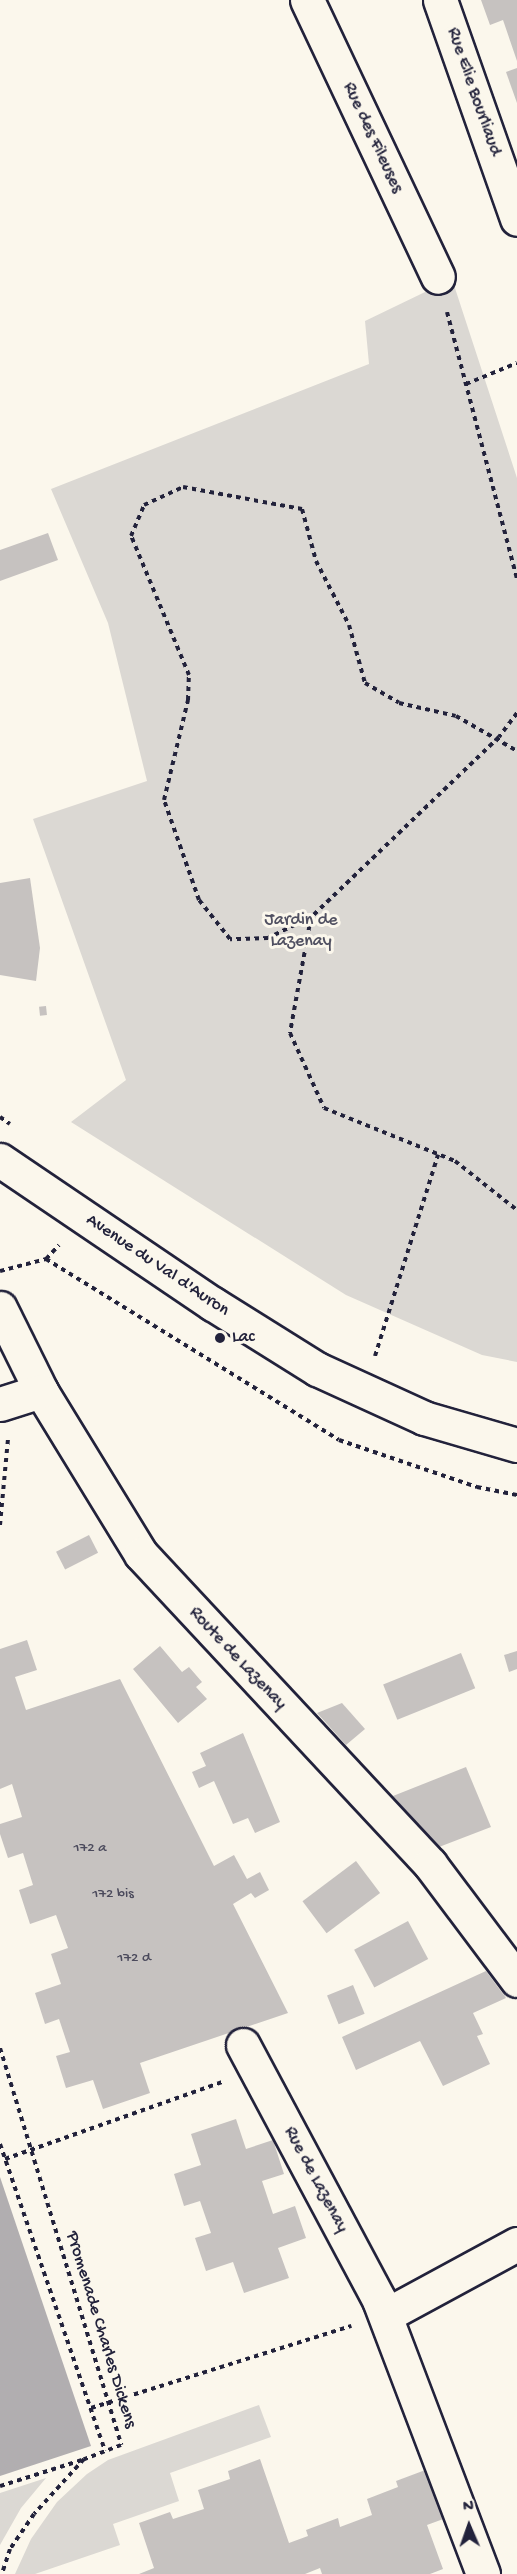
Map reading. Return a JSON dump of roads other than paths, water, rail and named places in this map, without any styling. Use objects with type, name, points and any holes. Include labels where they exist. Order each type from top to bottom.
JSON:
[{"type":"street","name":"Rue des Fileuses","points":[[307,0],[438,277]]},
{"type":"street","name":"Rue Elie Bourliaud","points":[[440,0],[517,219]]},
{"type":"street","name":"Avenue du Val d'Auron","points":[[0,1160],[213,1304],[317,1369],[424,1418],[517,1445]]},
{"type":"street","name":"Route de Lazenay","points":[[0,1308],[22,1397],[141,1554],[430,1864],[517,1980]]},
{"type":"street","name":"Rue de Lazenay","points":[[250,2058],[386,2315],[483,2574]]},
{"type":"street","points":[[386,2315],[517,2244]]},
{"type":"place","name":"Lac","points":[[220,1338]]},
{"type":"park label","name":"Jardin de Lazenay","points":[[301,932]]}]
